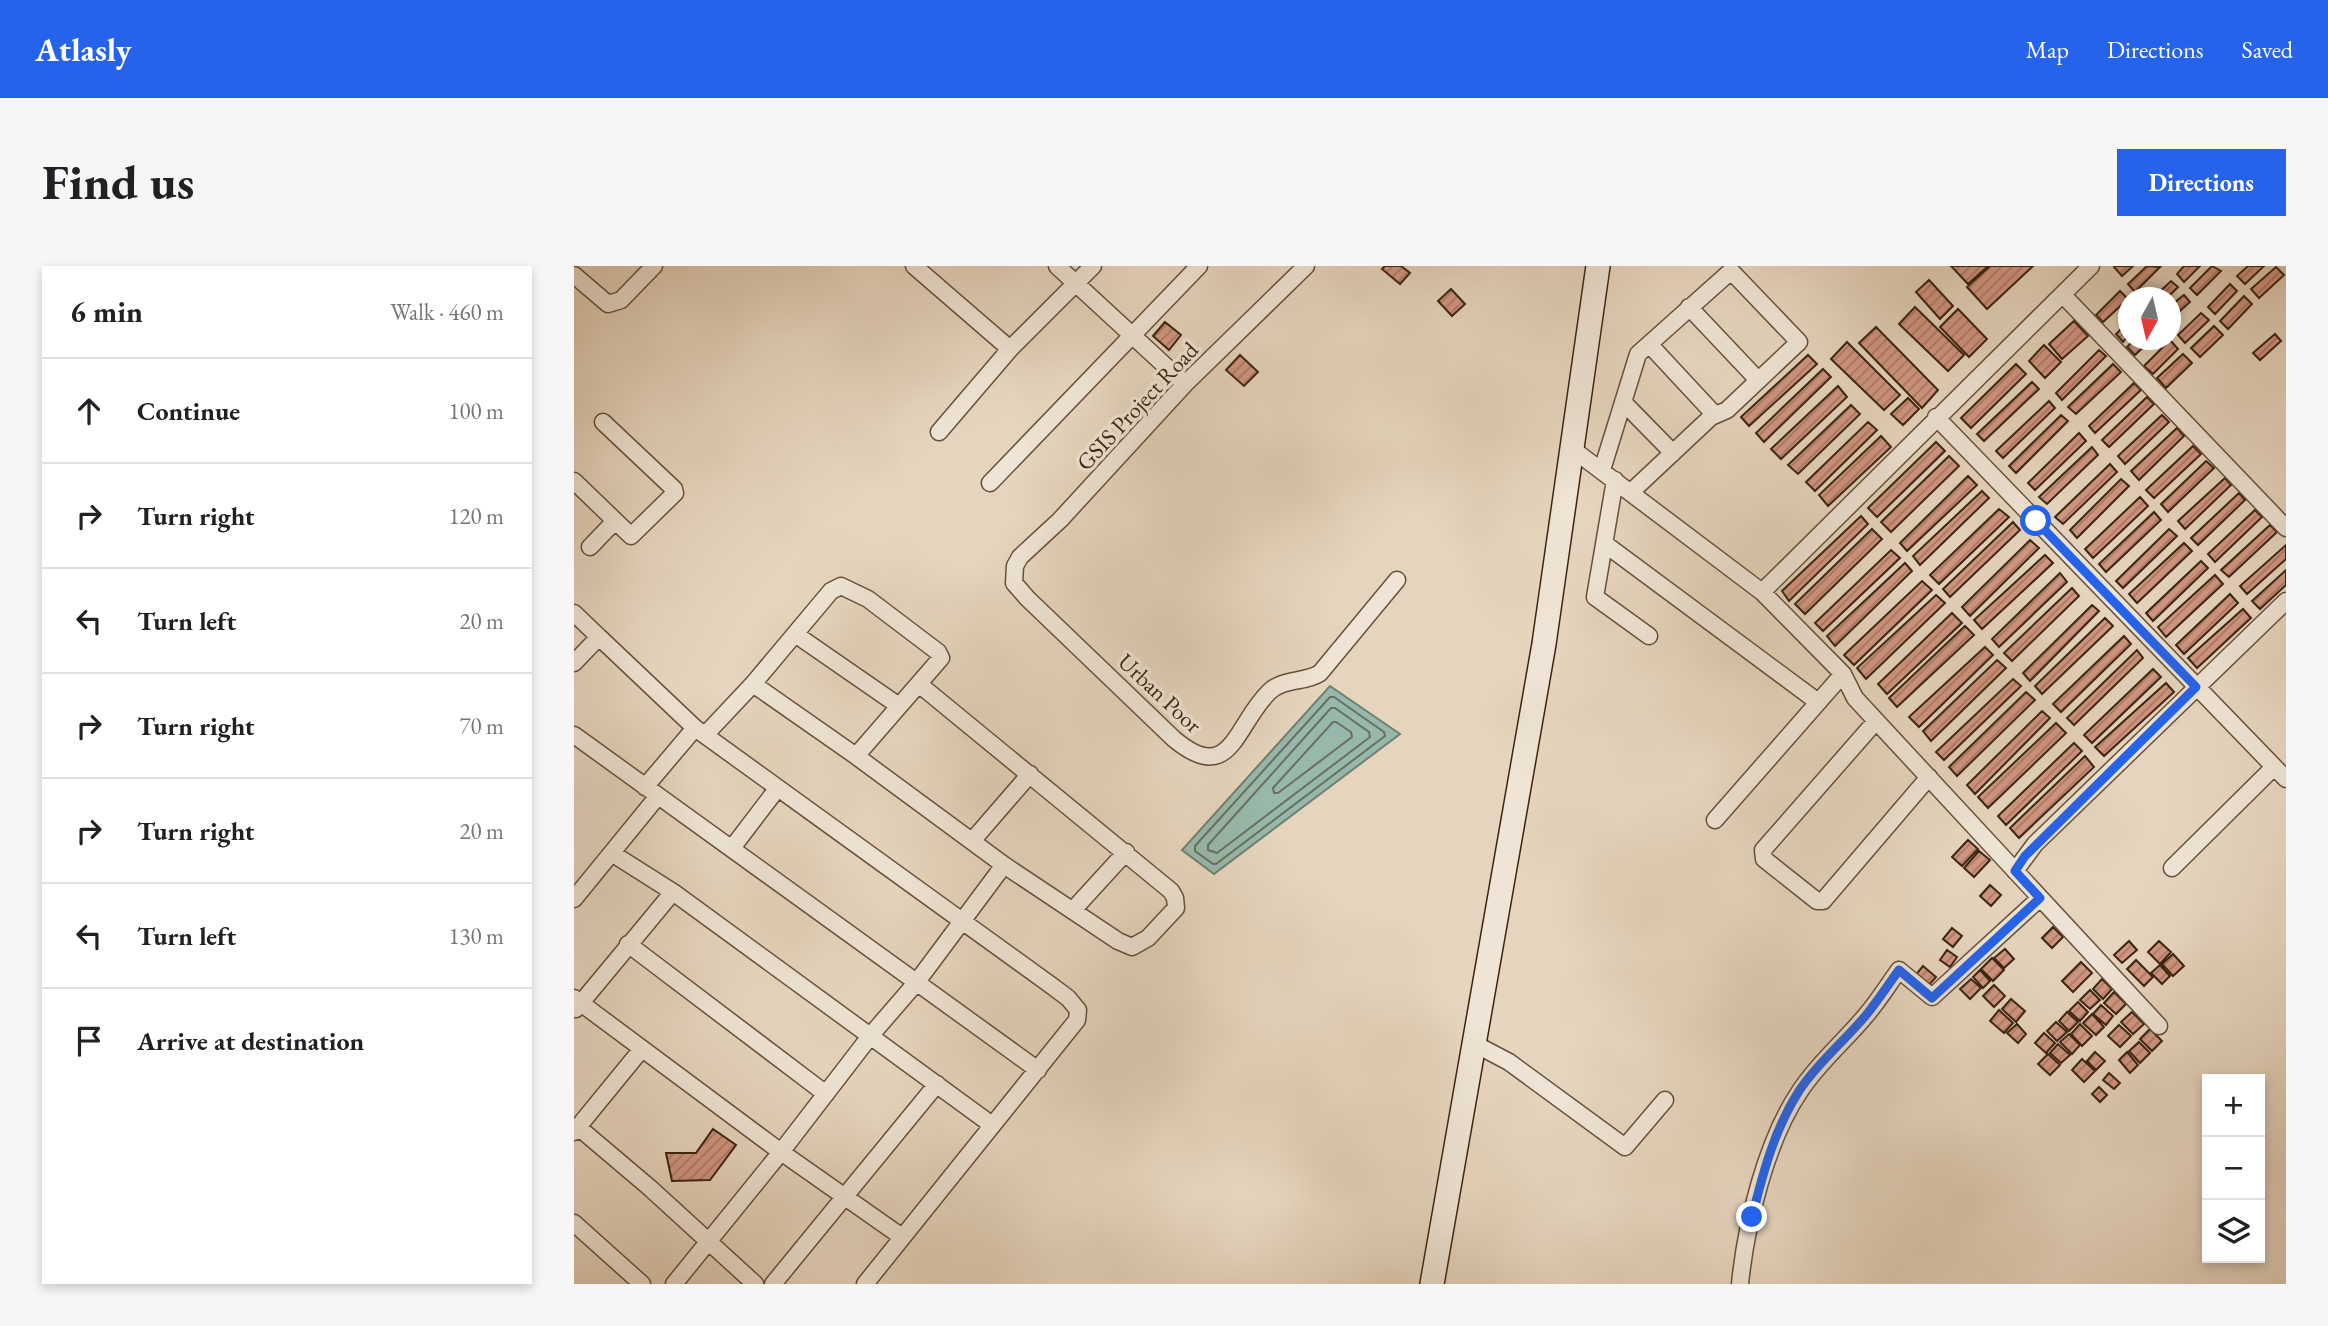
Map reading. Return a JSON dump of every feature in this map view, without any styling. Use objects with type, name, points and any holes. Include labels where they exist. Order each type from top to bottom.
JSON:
[{"type":"street","points":[[574,275],[608,304],[621,300],[654,266]]},
{"type":"street","points":[[914,266],[1010,349]]},
{"type":"street","points":[[1057,266],[1185,384]]},
{"type":"street","points":[[939,432],[1010,349],[1093,266]]},
{"type":"street","points":[[990,482],[1199,266]]},
{"type":"street","name":"GSIS Project Road","points":[[1014,583],[1015,566],[1020,557],[1101,478],[1185,384],[1306,266]]},
{"type":"street","points":[[1432,1284],[1544,644],[1598,266]]},
{"type":"street","points":[[1762,592],[2091,266]]},
{"type":"street","points":[[1601,470],[1638,354],[1731,271],[1799,342],[1727,410],[1715,415],[1632,492]]},
{"type":"street","points":[[2063,295],[2286,528]]},
{"type":"street","points":[[1689,307],[1758,380]]},
{"type":"street","points":[[1649,344],[1715,415]]},
{"type":"street","points":[[1623,402],[1674,453]]},
{"type":"street","points":[[1936,417],[2286,779]]},
{"type":"street","points":[[574,481],[628,535],[634,535],[675,493],[674,489],[603,422]]},
{"type":"street","points":[[1571,448],[1762,592],[1843,674],[1855,698],[2159,1026]]},
{"type":"street","points":[[1615,480],[1595,597],[1649,636]]},
{"type":"street","points":[[590,547],[614,522]]},
{"type":"street","points":[[1605,544],[1818,702]]},
{"type":"street","name":"Urban Poor","points":[[1014,583],[1174,738],[1195,755],[1207,758],[1221,754],[1230,746],[1269,692],[1279,685],[1313,678],[1320,673],[1397,580]]},
{"type":"street","points":[[574,899],[613,854],[651,791],[700,732],[753,684],[831,591],[841,586],[868,599],[941,657],[920,685],[856,756]]},
{"type":"street","points":[[2015,871],[2035,844],[2286,601]]},
{"type":"street","points":[[574,613],[700,732],[1052,986],[1078,1010],[1076,1021],[1038,1070],[865,1284]]},
{"type":"street","points":[[795,634],[899,706]]},
{"type":"street","points":[[574,663],[600,637]]},
{"type":"street","points":[[1715,820],[1843,674]]},
{"type":"street","points":[[753,684],[1004,865],[1128,947],[1138,946],[1148,938],[1168,918],[1177,904],[1171,891],[920,685]]},
{"type":"street","points":[[1876,721],[1763,850],[1763,859],[1817,901],[1823,901],[1929,777]]},
{"type":"street","points":[[574,734],[1038,1070]]},
{"type":"street","points":[[2172,868],[2274,767]]},
{"type":"street","points":[[972,841],[1030,774]]},
{"type":"street","points":[[732,848],[777,789]]},
{"type":"street","points":[[1073,910],[1126,852]]},
{"type":"street","points":[[613,854],[673,892],[992,1125]]},
{"type":"street","points":[[674,1284],[916,982],[1004,865]]},
{"type":"street","points":[[673,892],[576,1004],[902,1237]]},
{"type":"street","points":[[1740,1284],[1762,1174],[1777,1133],[1799,1091],[1823,1059],[1867,1015],[1899,970],[1932,998],[2040,898]]},
{"type":"street","points":[[628,944],[826,1094]]},
{"type":"street","points":[[1473,1043],[1509,1062],[1625,1147],[1665,1100]]},
{"type":"street","points":[[641,1050],[576,1129],[650,1188],[755,1284]]},
{"type":"street","points":[[773,1284],[937,1084]]},
{"type":"street","points":[[574,1223],[642,1284]]},
{"type":"water","points":[[1330,686],[1400,734],[1214,874],[1182,850]]},
{"type":"building","points":[[1385,266],[1401,266],[1410,273],[1400,284],[1382,269]]},
{"type":"building","points":[[1951,266],[1988,266],[1968,284]]},
{"type":"building","points":[[1990,266],[2033,266],[1987,309],[1967,287]]},
{"type":"building","points":[[2115,266],[2133,266],[2122,276]]},
{"type":"building","points":[[2147,266],[2160,267],[2140,287],[2131,287],[2128,284]]},
{"type":"building","points":[[2184,266],[2200,266],[2184,282],[2177,274]]},
{"type":"building","points":[[2212,266],[2221,271],[2197,295],[2190,288]]},
{"type":"building","points":[[2248,266],[2264,266],[2245,284],[2237,276]]},
{"type":"building","points":[[2276,267],[2284,275],[2259,298],[2251,289]]},
{"type":"building","points":[[1929,280],[1953,306],[1940,319],[1916,292]]},
{"type":"building","points":[[2171,281],[2178,287],[2165,287]]},
{"type":"building","points":[[2230,284],[2237,291],[2215,314],[2208,307]]},
{"type":"building","points":[[1451,289],[1465,304],[1452,316],[1438,301]]},
{"type":"building","points":[[2118,293],[2118,308],[2103,322],[2096,315]]},
{"type":"building","points":[[2184,295],[2190,302],[2181,310],[2181,297]]},
{"type":"building","points":[[2244,296],[2252,304],[2228,329],[2220,321]]},
{"type":"building","points":[[1915,307],[1964,355],[1948,371],[1899,324]]},
{"type":"building","points":[[1958,309],[1987,339],[1969,357],[1940,327]]},
{"type":"building","points":[[2201,313],[2209,320],[2185,343],[2181,338],[2181,332]]},
{"type":"building","points":[[2074,321],[2088,336],[2062,359],[2049,344]]},
{"type":"building","points":[[1165,322],[1181,335],[1169,350],[1153,336]]},
{"type":"building","points":[[2214,326],[2223,335],[2200,357],[2191,348]]},
{"type":"building","points":[[1876,327],[1938,390],[1922,408],[1859,343]]},
{"type":"building","points":[[2275,334],[2281,341],[2260,360],[2253,353]]},
{"type":"building","points":[[1847,342],[1900,395],[1884,410],[1831,359]]},
{"type":"building","points":[[2044,345],[2061,362],[2045,378],[2029,361]]},
{"type":"building","points":[[2099,350],[2106,356],[2062,400],[2056,393]]},
{"type":"building","points":[[2160,350],[2177,350],[2153,374],[2144,366]]},
{"type":"building","points":[[2183,354],[2192,363],[2166,388],[2157,378]]},
{"type":"building","points":[[1240,355],[1258,372],[1244,386],[1226,370]]},
{"type":"building","points":[[1808,355],[1817,364],[1749,426],[1741,417]]},
{"type":"building","points":[[2016,364],[2026,374],[1971,428],[1961,418]]},
{"type":"building","points":[[2113,364],[2121,372],[2076,414],[2068,407]]},
{"type":"building","points":[[1823,369],[1831,377],[1764,442],[1756,433]]},
{"type":"building","points":[[2032,382],[2039,389],[1984,441],[1977,434]]},
{"type":"building","points":[[2134,383],[2141,390],[2095,433],[2089,426]]},
{"type":"building","points":[[1838,386],[1847,397],[1781,459],[1771,449]]},
{"type":"building","points":[[2147,397],[2154,404],[2109,447],[2102,440]]},
{"type":"building","points":[[1908,398],[1919,409],[1903,425],[1891,414]]},
{"type":"building","points":[[2049,401],[2055,408],[2003,458],[1996,451]]},
{"type":"building","points":[[1851,405],[1860,414],[1798,474],[1788,465]]},
{"type":"building","points":[[2061,415],[2068,421],[2016,473],[2009,466]]},
{"type":"building","points":[[2162,415],[2169,422],[2125,464],[2118,456]]},
{"type":"building","points":[[1868,422],[1877,430],[1815,491],[1806,482]]},
{"type":"building","points":[[2177,428],[2184,436],[2139,480],[2131,471]]},
{"type":"building","points":[[2079,433],[2086,441],[2035,490],[2028,483]]},
{"type":"building","points":[[1881,436],[1891,447],[1828,506],[1819,495]]},
{"type":"building","points":[[1936,442],[1945,451],[1877,517],[1868,508]]},
{"type":"building","points":[[2193,446],[2201,454],[2154,498],[2146,490]]},
{"type":"building","points":[[2092,447],[2098,455],[2047,504],[2039,497]]},
{"type":"building","points":[[1949,456],[1959,466],[1891,532],[1881,522]]},
{"type":"building","points":[[2206,461],[2214,468],[2168,512],[2161,504]]},
{"type":"building","points":[[2110,464],[2117,472],[2063,524],[2055,517]]},
{"type":"building","points":[[1968,476],[1977,485],[1907,551],[1900,543]]},
{"type":"building","points":[[2225,478],[2231,485],[2185,529],[2178,521]]},
{"type":"building","points":[[2121,479],[2129,486],[2077,538],[2070,530]]},
{"type":"building","points":[[1982,491],[1989,498],[1920,565],[1913,556]]},
{"type":"building","points":[[2239,493],[2245,500],[2198,545],[2191,538]]},
{"type":"building","points":[[2140,497],[2148,506],[2093,558],[2085,549]]},
{"type":"building","points":[[1999,509],[2009,517],[1939,584],[1930,575]]},
{"type":"building","points":[[2255,510],[2262,517],[2215,562],[2208,554]]},
{"type":"building","points":[[2154,512],[2161,520],[2106,572],[2099,564]]},
{"type":"building","points":[[1861,516],[1868,524],[1789,601],[1782,591]]},
{"type":"building","points":[[2013,522],[2020,530],[1950,597],[1943,589]]},
{"type":"building","points":[[2270,525],[2277,532],[2229,577],[2221,570]]},
{"type":"building","points":[[1872,529],[1882,539],[1805,614],[1795,604]]},
{"type":"building","points":[[2169,529],[2177,536],[2123,588],[2116,581]]},
{"type":"building","points":[[2030,540],[2039,548],[1970,616],[1962,607]]},
{"type":"building","points":[[2184,543],[2192,551],[2137,603],[2129,594]]},
{"type":"building","points":[[2286,545],[2286,559],[2247,594],[2240,586]]},
{"type":"building","points":[[1891,550],[1900,558],[1823,631],[1815,623]]},
{"type":"building","points":[[2045,555],[2053,563],[1982,629],[1974,620]]},
{"type":"building","points":[[2201,561],[2208,568],[2153,621],[2146,613]]},
{"type":"building","points":[[1905,563],[1912,571],[1835,646],[1827,636]]},
{"type":"building","points":[[2286,570],[2286,585],[2260,609],[2252,601]]},
{"type":"building","points":[[2060,573],[2067,582],[1999,647],[1992,639]]},
{"type":"building","points":[[2215,575],[2223,584],[2166,637],[2158,627]]},
{"type":"building","points":[[1922,581],[1932,590],[1854,665],[1844,655]]},
{"type":"building","points":[[2072,588],[2079,596],[2012,661],[2004,653]]},
{"type":"building","points":[[2230,594],[2238,603],[2184,654],[2176,645]]},
{"type":"building","points":[[1936,595],[1945,603],[1866,679],[1857,668]]},
{"type":"building","points":[[2092,605],[2099,611],[2030,681],[2023,673]]},
{"type":"building","points":[[2243,609],[2251,618],[2197,668],[2188,658]]},
{"type":"building","points":[[1952,613],[1962,623],[1887,694],[1878,684]]},
{"type":"building","points":[[2105,618],[2113,626],[2042,694],[2035,686]]},
{"type":"building","points":[[1965,626],[1974,635],[1897,707],[1889,698]]},
{"type":"building","points":[[2124,636],[2131,644],[2061,712],[2053,704]]},
{"type":"building","points":[[1985,647],[1993,655],[1919,727],[1909,717]]},
{"type":"building","points":[[2137,650],[2143,658],[2074,725],[2067,718]]},
{"type":"building","points":[[1997,660],[2006,668],[1931,741],[1923,731]]},
{"type":"building","points":[[2153,669],[2161,677],[2092,743],[2084,735]]},
{"type":"building","points":[[2013,679],[2021,686],[1944,760],[1936,752]]},
{"type":"building","points":[[2166,683],[2174,692],[2104,756],[2095,747]]},
{"type":"building","points":[[2026,692],[2035,700],[1957,776],[1949,767]]},
{"type":"building","points":[[2042,711],[2050,718],[1975,794],[1967,785]]},
{"type":"building","points":[[2056,723],[2066,733],[1988,808],[1978,797]]},
{"type":"building","points":[[2074,743],[2082,751],[2006,825],[1998,816]]},
{"type":"building","points":[[2085,756],[2094,767],[2019,838],[2010,828]]},
{"type":"building","points":[[1968,840],[1978,849],[1962,866],[1952,857]]},
{"type":"building","points":[[1979,851],[1990,860],[1974,877],[1964,868]]},
{"type":"building","points":[[1990,885],[2001,895],[1991,906],[1980,896]]},
{"type":"building","points":[[2053,927],[2063,937],[2052,948],[2042,938]]},
{"type":"building","points":[[1952,928],[1962,936],[1953,947],[1943,939]]},
{"type":"building","points":[[2129,941],[2137,950],[2122,963],[2114,955]]},
{"type":"building","points":[[2159,941],[2171,952],[2160,964],[2148,952]]},
{"type":"building","points":[[2005,949],[2014,959],[2004,968],[1994,958]]},
{"type":"building","points":[[1947,950],[1957,957],[1950,967],[1940,960]]},
{"type":"building","points":[[2173,954],[2184,966],[2173,976],[2162,964]]},
{"type":"building","points":[[1992,958],[2004,970],[1993,981],[1981,969]]},
{"type":"building","points":[[2136,960],[2153,977],[2144,986],[2127,969]]},
{"type":"building","points":[[2081,962],[2092,973],[2073,992],[2062,981]]},
{"type":"building","points":[[2160,965],[2170,976],[2162,984],[2151,973]]},
{"type":"building","points":[[1923,966],[1936,977],[1927,987],[1914,977]]},
{"type":"building","points":[[1980,970],[1990,981],[1983,988],[1973,977]]},
{"type":"building","points":[[1971,979],[1981,988],[1970,999],[1960,989]]},
{"type":"building","points":[[2102,979],[2112,989],[2103,999],[2093,989]]},
{"type":"building","points":[[1994,985],[2005,996],[1994,1007],[1983,996]]},
{"type":"building","points":[[2090,990],[2100,1000],[2090,1009],[2080,1000]]},
{"type":"building","points":[[2114,992],[2126,1004],[2116,1014],[2104,1003]]},
{"type":"building","points":[[2011,999],[2025,1011],[2016,1022],[2002,1009]]},
{"type":"building","points":[[2078,1002],[2088,1012],[2080,1021],[2069,1011]]},
{"type":"building","points":[[2101,1005],[2113,1016],[2106,1025],[2093,1014]]},
{"type":"building","points":[[1999,1010],[2013,1023],[2004,1033],[1990,1021]]},
{"type":"building","points":[[2067,1012],[2078,1022],[2069,1031],[2059,1021]]},
{"type":"building","points":[[2132,1012],[2144,1024],[2133,1034],[2121,1022]]},
{"type":"building","points":[[2092,1014],[2104,1027],[2096,1035],[2083,1023]]},
{"type":"building","points":[[2056,1022],[2067,1032],[2057,1041],[2047,1031]]},
{"type":"building","points":[[2017,1024],[2026,1034],[2018,1043],[2007,1033]]},
{"type":"building","points":[[2080,1024],[2092,1036],[2082,1046],[2071,1034]]},
{"type":"building","points":[[2119,1025],[2131,1036],[2120,1047],[2108,1036]]},
{"type":"building","points":[[2150,1029],[2162,1041],[2152,1051],[2140,1039]]},
{"type":"building","points":[[2044,1033],[2055,1043],[2046,1053],[2035,1043]]},
{"type":"building","points":[[2069,1034],[2080,1045],[2072,1054],[2060,1042]]},
{"type":"building","points":[[2139,1042],[2150,1053],[2140,1063],[2129,1051]]},
{"type":"building","points":[[2058,1044],[2070,1055],[2061,1063],[2050,1053]]},
{"type":"building","points":[[2095,1052],[2105,1061],[2096,1070],[2087,1061]]},
{"type":"building","points":[[2127,1052],[2138,1065],[2130,1073],[2119,1060]]},
{"type":"building","points":[[2048,1054],[2060,1065],[2050,1075],[2038,1064]]},
{"type":"building","points":[[2082,1059],[2095,1071],[2084,1082],[2072,1070]]},
{"type":"building","points":[[2109,1073],[2120,1083],[2114,1089],[2103,1080]]},
{"type":"building","points":[[2099,1087],[2107,1095],[2100,1102],[2092,1094]]},
{"type":"building","points":[[713,1129],[736,1145],[710,1180],[672,1181],[666,1153],[696,1153]]},
{"type":"route","points":[[1752,1217],[1762,1174],[1777,1133],[1799,1091],[1823,1059],[1867,1015],[1899,970],[1932,998],[2040,898],[2015,871],[2025,856],[2196,687],[2036,521]]}]
